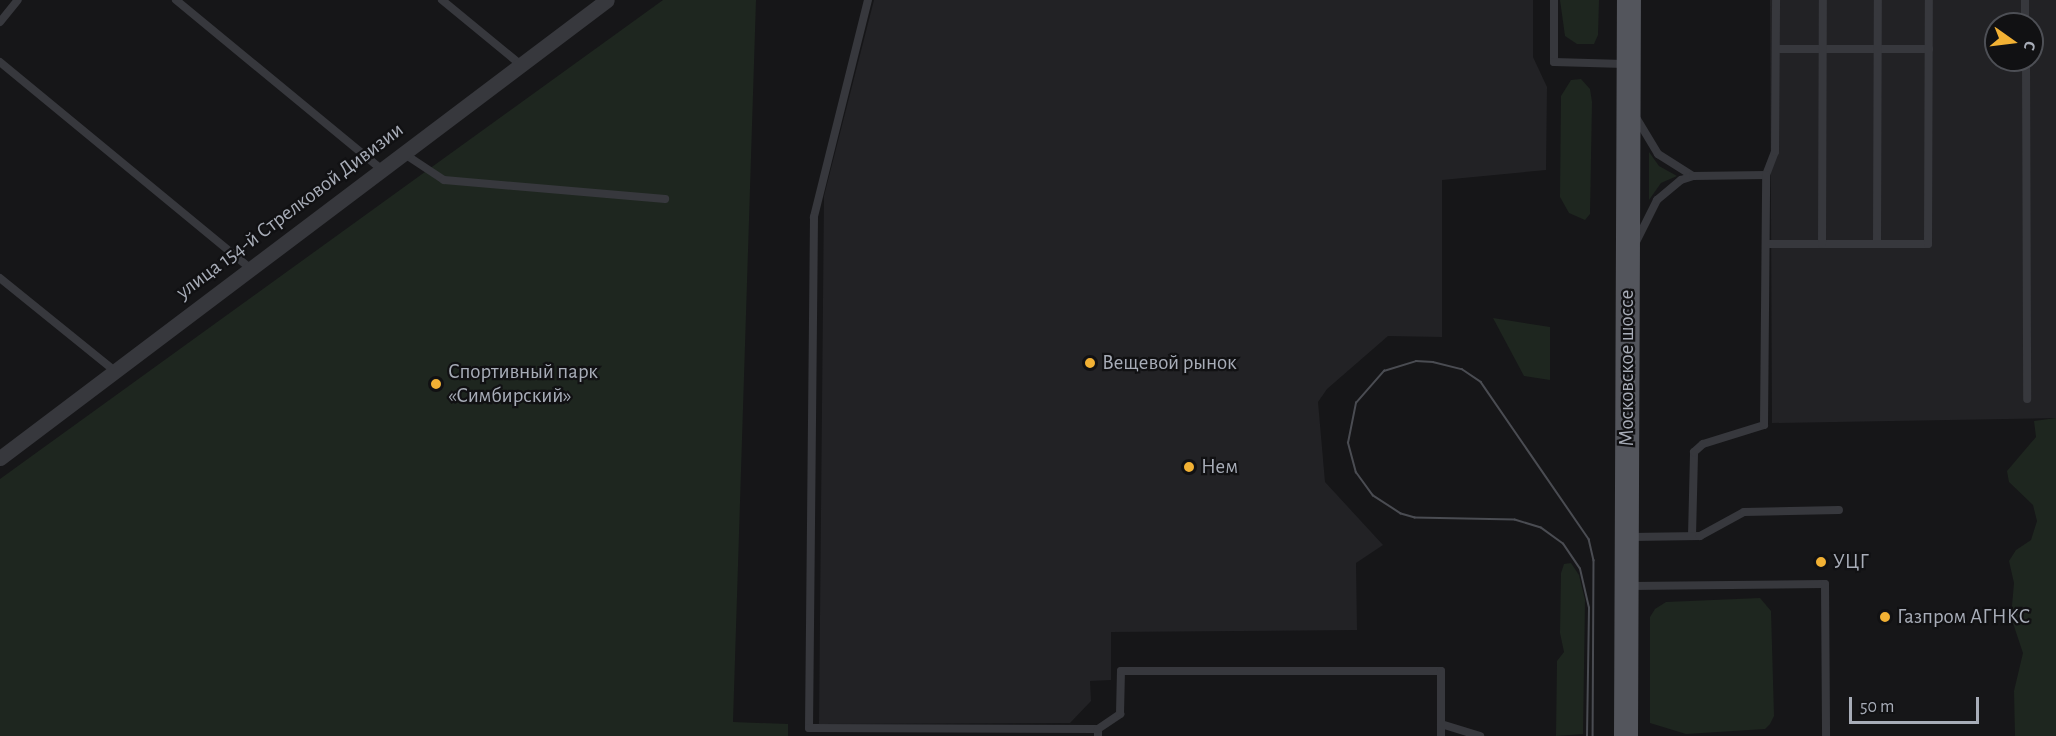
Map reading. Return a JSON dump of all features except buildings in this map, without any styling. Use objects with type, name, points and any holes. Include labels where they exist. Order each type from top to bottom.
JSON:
[{"type":"main road","name":"Московское шоссе","points":[[1626,736],[1629,0]]},
{"type":"street","name":"улица 154-й Стрелковой Дивизии","points":[[0,458],[380,168],[607,0]]},
{"type":"lane","points":[[0,22],[18,0]]},
{"type":"lane","points":[[176,0],[380,168]]},
{"type":"lane","points":[[441,0],[520,64]]},
{"type":"lane","points":[[867,0],[814,217],[809,728],[1098,733],[1120,714],[1120,671],[1441,671],[1442,736]]},
{"type":"lane","points":[[1554,0],[1554,62],[1629,64]]},
{"type":"lane","points":[[1692,536],[1694,452],[1703,444],[1764,425],[1766,175],[1774,152],[1776,0]]},
{"type":"lane","points":[[1822,244],[1823,0]]},
{"type":"lane","points":[[1877,243],[1878,0]]},
{"type":"lane","points":[[1766,244],[1928,243],[1929,0]]},
{"type":"lane","points":[[1776,49],[1929,50]]},
{"type":"lane","points":[[0,62],[250,268]]},
{"type":"lane","points":[[2025,72],[2027,399]]},
{"type":"lane","points":[[1629,103],[1658,154],[1693,176]]},
{"type":"lane","points":[[402,152],[444,180],[665,199]]},
{"type":"lane","points":[[1628,262],[1657,200],[1669,188],[1693,176],[1766,175]]},
{"type":"lane","points":[[0,278],[115,371]]},
{"type":"lane","points":[[1626,537],[1700,536],[1744,512],[1839,510]]},
{"type":"lane","points":[[1625,586],[1825,584],[1826,736]]},
{"type":"lane","points":[[1441,724],[1480,736]]},
{"type":"shaded area","name":"Спортивный парк «Симбирский»","points":[[663,0],[756,0],[733,722],[788,724],[788,736],[0,736],[0,479]]},
{"type":"shaded area","name":"Вещевой рынок","points":[[874,0],[1533,0],[1533,57],[1547,87],[1546,170],[1442,180],[1442,337],[1388,336],[1327,389],[1318,402],[1325,482],[1383,545],[1356,563],[1357,630],[1111,632],[1111,680],[1090,681],[1091,701],[1070,723],[819,724],[824,196]]},
{"type":"shaded area","points":[[1560,0],[1599,0],[1598,35],[1594,44],[1577,44],[1565,36]]},
{"type":"shaded area","points":[[1770,0],[2056,0],[2056,418],[1772,423]]},
{"type":"shaded area","points":[[1581,79],[1590,89],[1592,102],[1590,214],[1585,220],[1569,213],[1560,197],[1561,96],[1571,80]]},
{"type":"shaded area","points":[[1649,152],[1659,166],[1677,176],[1661,183],[1649,200]]},
{"type":"shaded area","points":[[1493,318],[1550,327],[1550,380],[1524,376]]},
{"type":"shaded area","points":[[2056,418],[2056,736],[2015,736],[2014,691],[2023,653],[2011,617],[2014,583],[2009,561],[2016,550],[2031,540],[2037,521],[2033,505],[2009,482],[2007,471],[2036,437],[2034,421]]},
{"type":"shaded area","points":[[1571,563],[1579,575],[1585,600],[1583,734],[1556,736],[1557,661],[1564,652],[1560,633],[1561,573],[1564,564]]},
{"type":"shaded area","points":[[1760,598],[1771,611],[1774,716],[1770,724],[1765,729],[1686,734],[1650,723],[1650,617],[1655,609],[1666,602]]},
{"type":"tram line","points":[[1587,736],[1589,608],[1580,569],[1563,544],[1541,528],[1515,520],[1415,518],[1401,514],[1373,496],[1356,473],[1348,443],[1356,403],[1384,371],[1416,361],[1433,362],[1462,369],[1481,382],[1589,539],[1594,560],[1593,736]]},
{"type":"place","name":"Вещевой рынок","points":[[1090,363]]},
{"type":"place","name":"Спортивный парк «Симбирский»","points":[[436,384]]},
{"type":"place","name":"Нем","points":[[1189,467]]},
{"type":"place","name":"УЦГ","points":[[1821,562]]},
{"type":"place","name":"Газпром АГНКС","points":[[1885,617]]}]
